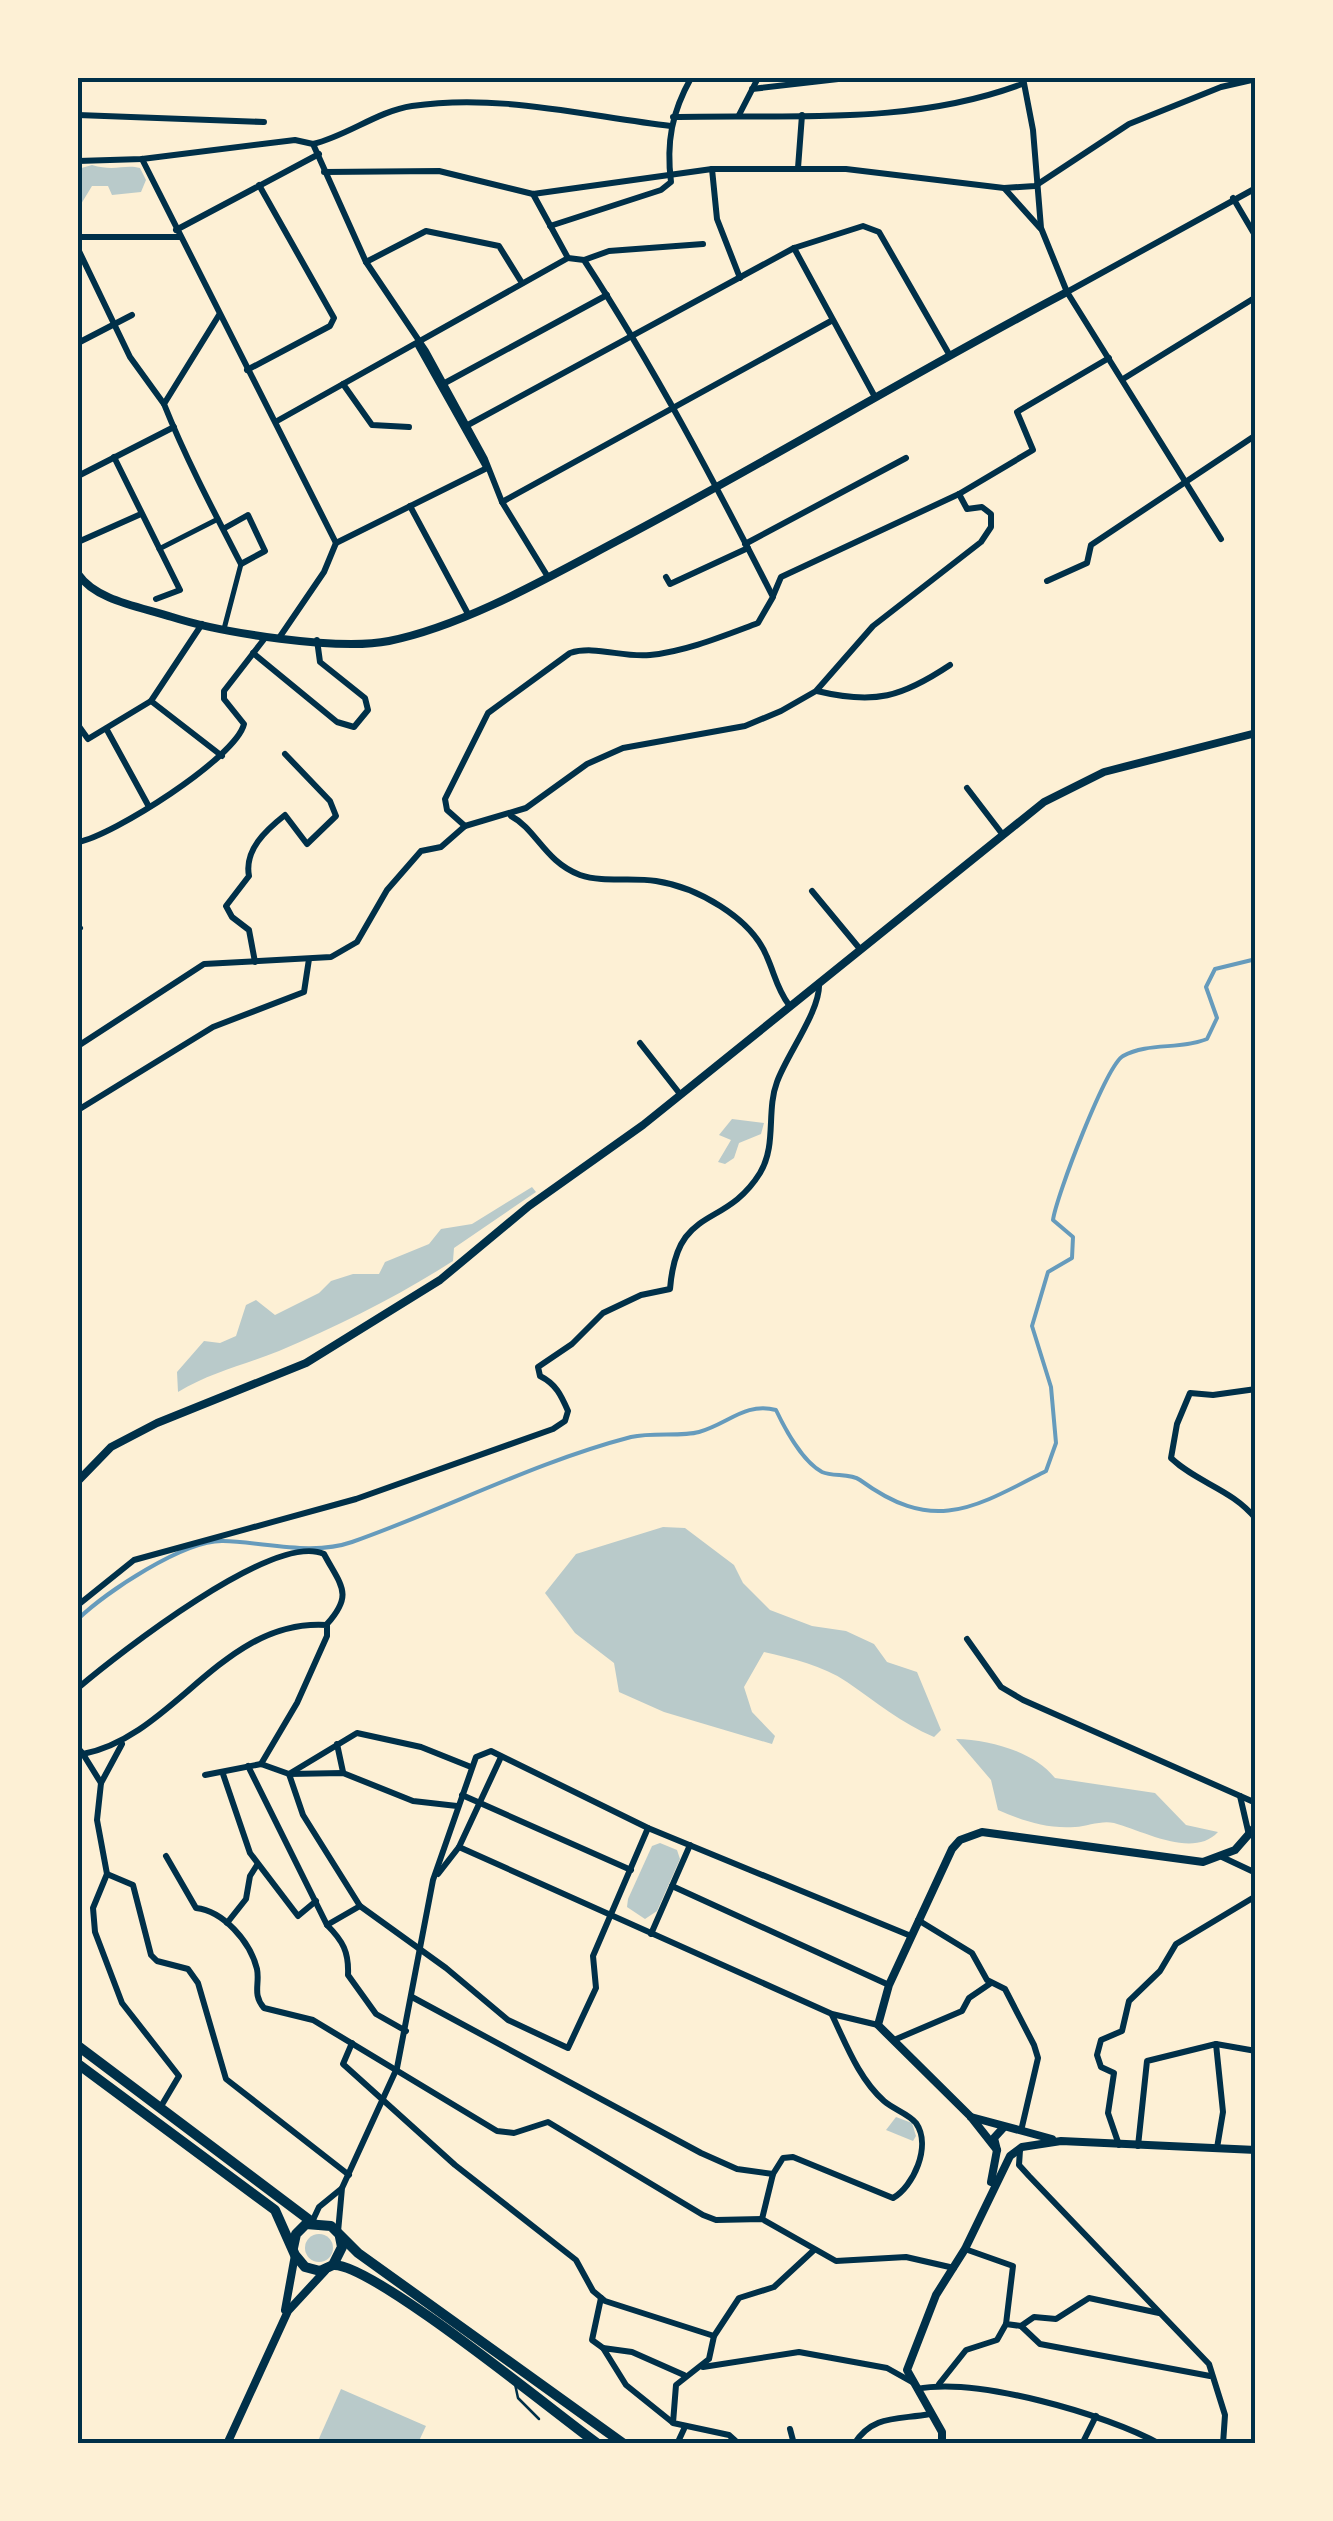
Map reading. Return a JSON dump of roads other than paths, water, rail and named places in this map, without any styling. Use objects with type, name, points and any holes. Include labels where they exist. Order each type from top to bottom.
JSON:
[{"type":"main road","points":[[78,2046],[312,2222],[331,2226],[624,2444]]},
{"type":"main road","points":[[78,2064],[275,2210],[305,2267],[341,2264],[383,2286],[598,2444]]},
{"type":"main road","points":[[294,2252],[300,2228],[312,2222]]},
{"type":"main road","points":[[330,2266],[342,2247],[339,2235]]},
{"type":"street","points":[[550,226],[661,190],[671,182],[672,121],[691,78]]},
{"type":"street","points":[[739,116],[758,78]]},
{"type":"street","points":[[752,89],[846,78]]},
{"type":"street","points":[[324,172],[440,171],[533,194],[712,169],[798,168],[1004,188],[1035,186],[1129,124],[1221,87],[1256,79]]},
{"type":"street","points":[[78,162],[295,140],[313,144],[337,138],[408,106],[495,101],[672,121],[906,114],[977,102],[1023,81],[1033,130],[1040,228],[1067,292],[1221,539]]},
{"type":"street","points":[[78,115],[264,122]]},
{"type":"street","points":[[798,168],[802,115]]},
{"type":"street","points":[[313,144],[366,262],[443,384],[502,502],[548,577]]},
{"type":"street","points":[[78,238],[179,234],[319,154]]},
{"type":"street","points":[[142,158],[336,543]]},
{"type":"street","points":[[712,169],[718,219],[740,278]]},
{"type":"street","points":[[247,370],[330,326],[334,318],[259,185]]},
{"type":"street","points":[[1004,188],[1040,228]]},
{"type":"street","points":[[78,574],[92,589],[113,598],[224,629],[265,638],[384,642],[548,577],[1256,188]]},
{"type":"street","points":[[533,194],[568,258]]},
{"type":"street","points":[[1233,198],[1256,238]]},
{"type":"street","points":[[466,426],[794,248],[863,226],[879,232],[948,354]]},
{"type":"street","points":[[366,262],[426,231],[499,246],[522,283]]},
{"type":"street","points":[[277,421],[568,258],[584,260],[609,251],[703,244]]},
{"type":"street","points":[[794,248],[831,321],[876,396]]},
{"type":"street","points":[[78,249],[130,357],[164,404],[241,564],[224,629]]},
{"type":"street","points":[[584,260],[632,336],[773,597]]},
{"type":"street","points":[[443,384],[607,294]]},
{"type":"street","points":[[1123,380],[1256,298]]},
{"type":"street","points":[[164,404],[219,314]]},
{"type":"street","points":[[78,342],[132,315]]},
{"type":"street","points":[[502,502],[831,321]]},
{"type":"street","points":[[417,342],[487,468]]},
{"type":"street","points":[[465,826],[447,810],[445,798],[488,713],[570,653],[584,649],[648,656],[687,648],[758,623],[782,577],[959,494],[1033,450],[1016,412],[1108,358]]},
{"type":"street","points":[[343,384],[372,425],[409,428]]},
{"type":"street","points":[[78,476],[174,427]]},
{"type":"street","points":[[1047,580],[1087,563],[1091,544],[1256,435]]},
{"type":"street","points":[[114,457],[180,590],[156,599]]},
{"type":"street","points":[[666,577],[670,584],[747,546],[906,458]]},
{"type":"street","points":[[279,638],[324,572],[336,543],[487,468]]},
{"type":"street","points":[[78,1046],[195,968],[309,959],[347,951],[410,861],[422,851],[456,838],[465,826],[510,816],[542,800],[587,764],[623,748],[745,726],[816,691],[872,626],[981,542],[991,526],[991,514],[982,507],[967,509],[959,494]]},
{"type":"street","points":[[410,506],[467,612]]},
{"type":"street","points":[[78,542],[141,514]]},
{"type":"street","points":[[223,529],[248,515],[265,551],[241,564]]},
{"type":"street","points":[[159,549],[218,519]]},
{"type":"street","points":[[78,603],[78,612]]},
{"type":"street","points":[[78,725],[88,740],[150,701],[202,624]]},
{"type":"street","points":[[80,843],[177,790],[222,756],[241,734],[244,724],[224,699],[224,692],[265,638]]},
{"type":"street","points":[[253,652],[336,722],[354,727],[368,710],[365,698],[320,662],[316,654],[318,640]]},
{"type":"street","points":[[816,691],[848,698],[895,696],[950,666]]},
{"type":"street","points":[[150,701],[222,756]]},
{"type":"street","points":[[107,730],[148,805]]},
{"type":"street","points":[[78,1481],[111,1447],[157,1423],[306,1363],[440,1280],[680,1094],[1044,802],[1104,772],[1256,734]]},
{"type":"street","points":[[256,962],[249,930],[226,906],[249,876],[247,866],[260,836],[285,816],[306,844],[336,816],[330,801],[285,754]]},
{"type":"street","points":[[967,788],[1003,835]]},
{"type":"street","points":[[510,816],[546,854],[580,876],[632,877],[677,884],[703,895],[758,942],[776,987],[789,1005]]},
{"type":"street","points":[[812,891],[860,948]]},
{"type":"street","points":[[78,1110],[213,1028],[304,992],[309,959]]},
{"type":"street","points":[[78,1605],[134,1560],[356,1498],[554,1429],[565,1421],[568,1411],[564,1400],[554,1382],[540,1376],[538,1367],[572,1344],[603,1313],[641,1295],[670,1289],[676,1246],[684,1234],[752,1182],[769,1147],[774,1089],[818,1000],[819,981]]},
{"type":"street","points":[[640,1043],[680,1094]]},
{"type":"street","points":[[1256,1389],[1213,1395],[1190,1393],[1177,1424],[1171,1458],[1184,1470],[1223,1488],[1256,1519]]},
{"type":"street","points":[[78,1688],[197,1598],[305,1551],[324,1554],[344,1591],[341,1609],[327,1624],[327,1636],[297,1704],[261,1764]]},
{"type":"street","points":[[160,2108],[179,2076],[132,2021],[102,1957],[92,1920],[106,1874],[97,1820],[100,1783],[122,1743],[209,1670],[252,1642],[304,1623],[327,1624]]},
{"type":"street","points":[[967,1639],[1001,1687],[1023,1700],[1256,1803]]},
{"type":"street","points":[[290,1774],[348,1735],[368,1734],[471,1767]]},
{"type":"street","points":[[100,1783],[80,1751],[122,1743]]},
{"type":"street","points":[[337,1744],[343,1773]]},
{"type":"street","points":[[312,2222],[319,2207],[342,2188],[397,2068],[433,1880],[471,1767],[485,1752],[648,1828],[910,1936]]},
{"type":"street","points":[[433,1880],[459,1847],[502,1757]]},
{"type":"street","points":[[205,1776],[261,1764],[290,1774],[343,1773],[414,1800],[457,1806]]},
{"type":"street","points":[[248,1766],[327,1925],[342,1940],[349,1958],[348,1974],[376,2014],[406,2031]]},
{"type":"street","points":[[223,1774],[258,1865],[298,1916],[316,1901]]},
{"type":"street","points":[[290,1774],[303,1815],[360,1906],[508,2020],[568,2048],[596,1988],[593,1956],[648,1828]]},
{"type":"street","points":[[1240,1794],[1248,1834]]},
{"type":"street","points":[[462,1795],[631,1870]]},
{"type":"street","points":[[878,2025],[910,1936],[946,1858],[960,1840],[982,1832],[1204,1862],[1222,1858],[1256,1826]]},
{"type":"street","points":[[651,1934],[690,1846]]},
{"type":"street","points":[[459,1847],[832,2014],[878,2025],[971,2117],[997,2150],[1010,2156]]},
{"type":"street","points":[[166,1856],[186,1897],[196,1908],[210,1909],[228,1923],[257,1970],[256,1994],[264,2008],[313,2020],[497,2131],[514,2133],[548,2122],[704,2215],[716,2220],[762,2220],[836,2261],[906,2257],[954,2268]]},
{"type":"street","points":[[1222,1858],[1256,1873]]},
{"type":"street","points":[[228,1923],[246,1899],[250,1876],[258,1865]]},
{"type":"street","points":[[106,1874],[133,1884],[151,1954],[157,1961],[188,1969],[198,1983],[226,2079],[349,2175]]},
{"type":"street","points":[[672,1886],[890,1984]]},
{"type":"street","points":[[1120,2144],[1108,2113],[1114,2073],[1102,2067],[1097,2055],[1100,2040],[1122,2031],[1130,2001],[1160,1971],[1176,1944],[1256,1896]]},
{"type":"street","points":[[327,1925],[360,1906]]},
{"type":"street","points":[[918,1920],[959,1941],[991,1982],[1005,1990],[1038,2058],[1021,2132],[1019,2165],[1069,2215],[1082,2236],[1209,2364],[1225,2415],[1223,2444]]},
{"type":"street","points":[[894,2040],[962,2011],[969,1998],[991,1982]]},
{"type":"street","points":[[412,1997],[701,2152],[737,2169],[773,2174]]},
{"type":"street","points":[[762,2220],[773,2174],[783,2158],[793,2156],[893,2198],[909,2188],[913,2177],[920,2137],[916,2123],[882,2099],[854,2062],[832,2014]]},
{"type":"street","points":[[352,2043],[343,2064],[455,2165],[576,2260],[600,2298],[714,2336]]},
{"type":"street","points":[[1138,2146],[1147,2061],[1216,2044],[1256,2051]]},
{"type":"street","points":[[1216,2044],[1222,2112],[1217,2148]]},
{"type":"street","points":[[971,2117],[1061,2141],[1256,2150]]},
{"type":"street","points":[[990,2191],[996,2134],[1007,2126]]},
{"type":"street","points":[[942,2444],[942,2432],[907,2370],[910,2359],[936,2295],[965,2249],[1010,2156],[1021,2148],[1061,2141]]},
{"type":"street","points":[[339,2235],[342,2188]]},
{"type":"street","points":[[939,2385],[966,2350],[998,2340],[1006,2324],[1013,2266],[965,2249]]},
{"type":"street","points":[[703,2367],[714,2336],[739,2298],[774,2287],[814,2250]]},
{"type":"street","points":[[227,2444],[278,2331],[291,2291],[294,2252]]},
{"type":"street","points":[[278,2331],[305,2288],[330,2266]]},
{"type":"street","points":[[600,2298],[592,2340],[603,2348],[626,2385],[674,2424],[729,2435],[739,2444]]},
{"type":"street","points":[[1021,2326],[1034,2317],[1056,2319],[1090,2298],[1163,2314]]},
{"type":"street","points":[[1006,2324],[1021,2326],[1040,2344],[1210,2376]]},
{"type":"street","points":[[603,2348],[632,2352],[684,2375]]},
{"type":"street","points":[[674,2424],[672,2399],[684,2375],[703,2367],[799,2352],[887,2368],[915,2386],[939,2385],[1048,2403],[1096,2416],[1160,2443]]},
{"type":"street","points":[[854,2444],[865,2426],[876,2419],[930,2414]]},
{"type":"street","points":[[1082,2444],[1096,2416]]},
{"type":"street","points":[[677,2444],[684,2429]]},
{"type":"street","points":[[790,2429],[794,2444]]},
{"type":"lane","points":[[514,2382],[518,2398],[540,2419]]},
{"type":"waterway","points":[[78,1619],[146,1570],[207,1543],[337,1546],[595,1447],[631,1437],[699,1432],[755,1409],[776,1410],[801,1453],[822,1472],[856,1478],[910,1507],[932,1511],[974,1505],[1046,1471],[1056,1443],[1051,1387],[1032,1326],[1048,1272],[1072,1258],[1073,1237],[1053,1220],[1083,1133],[1105,1083],[1123,1056],[1207,1039],[1217,1018],[1206,987],[1215,969],[1256,959]]}]
